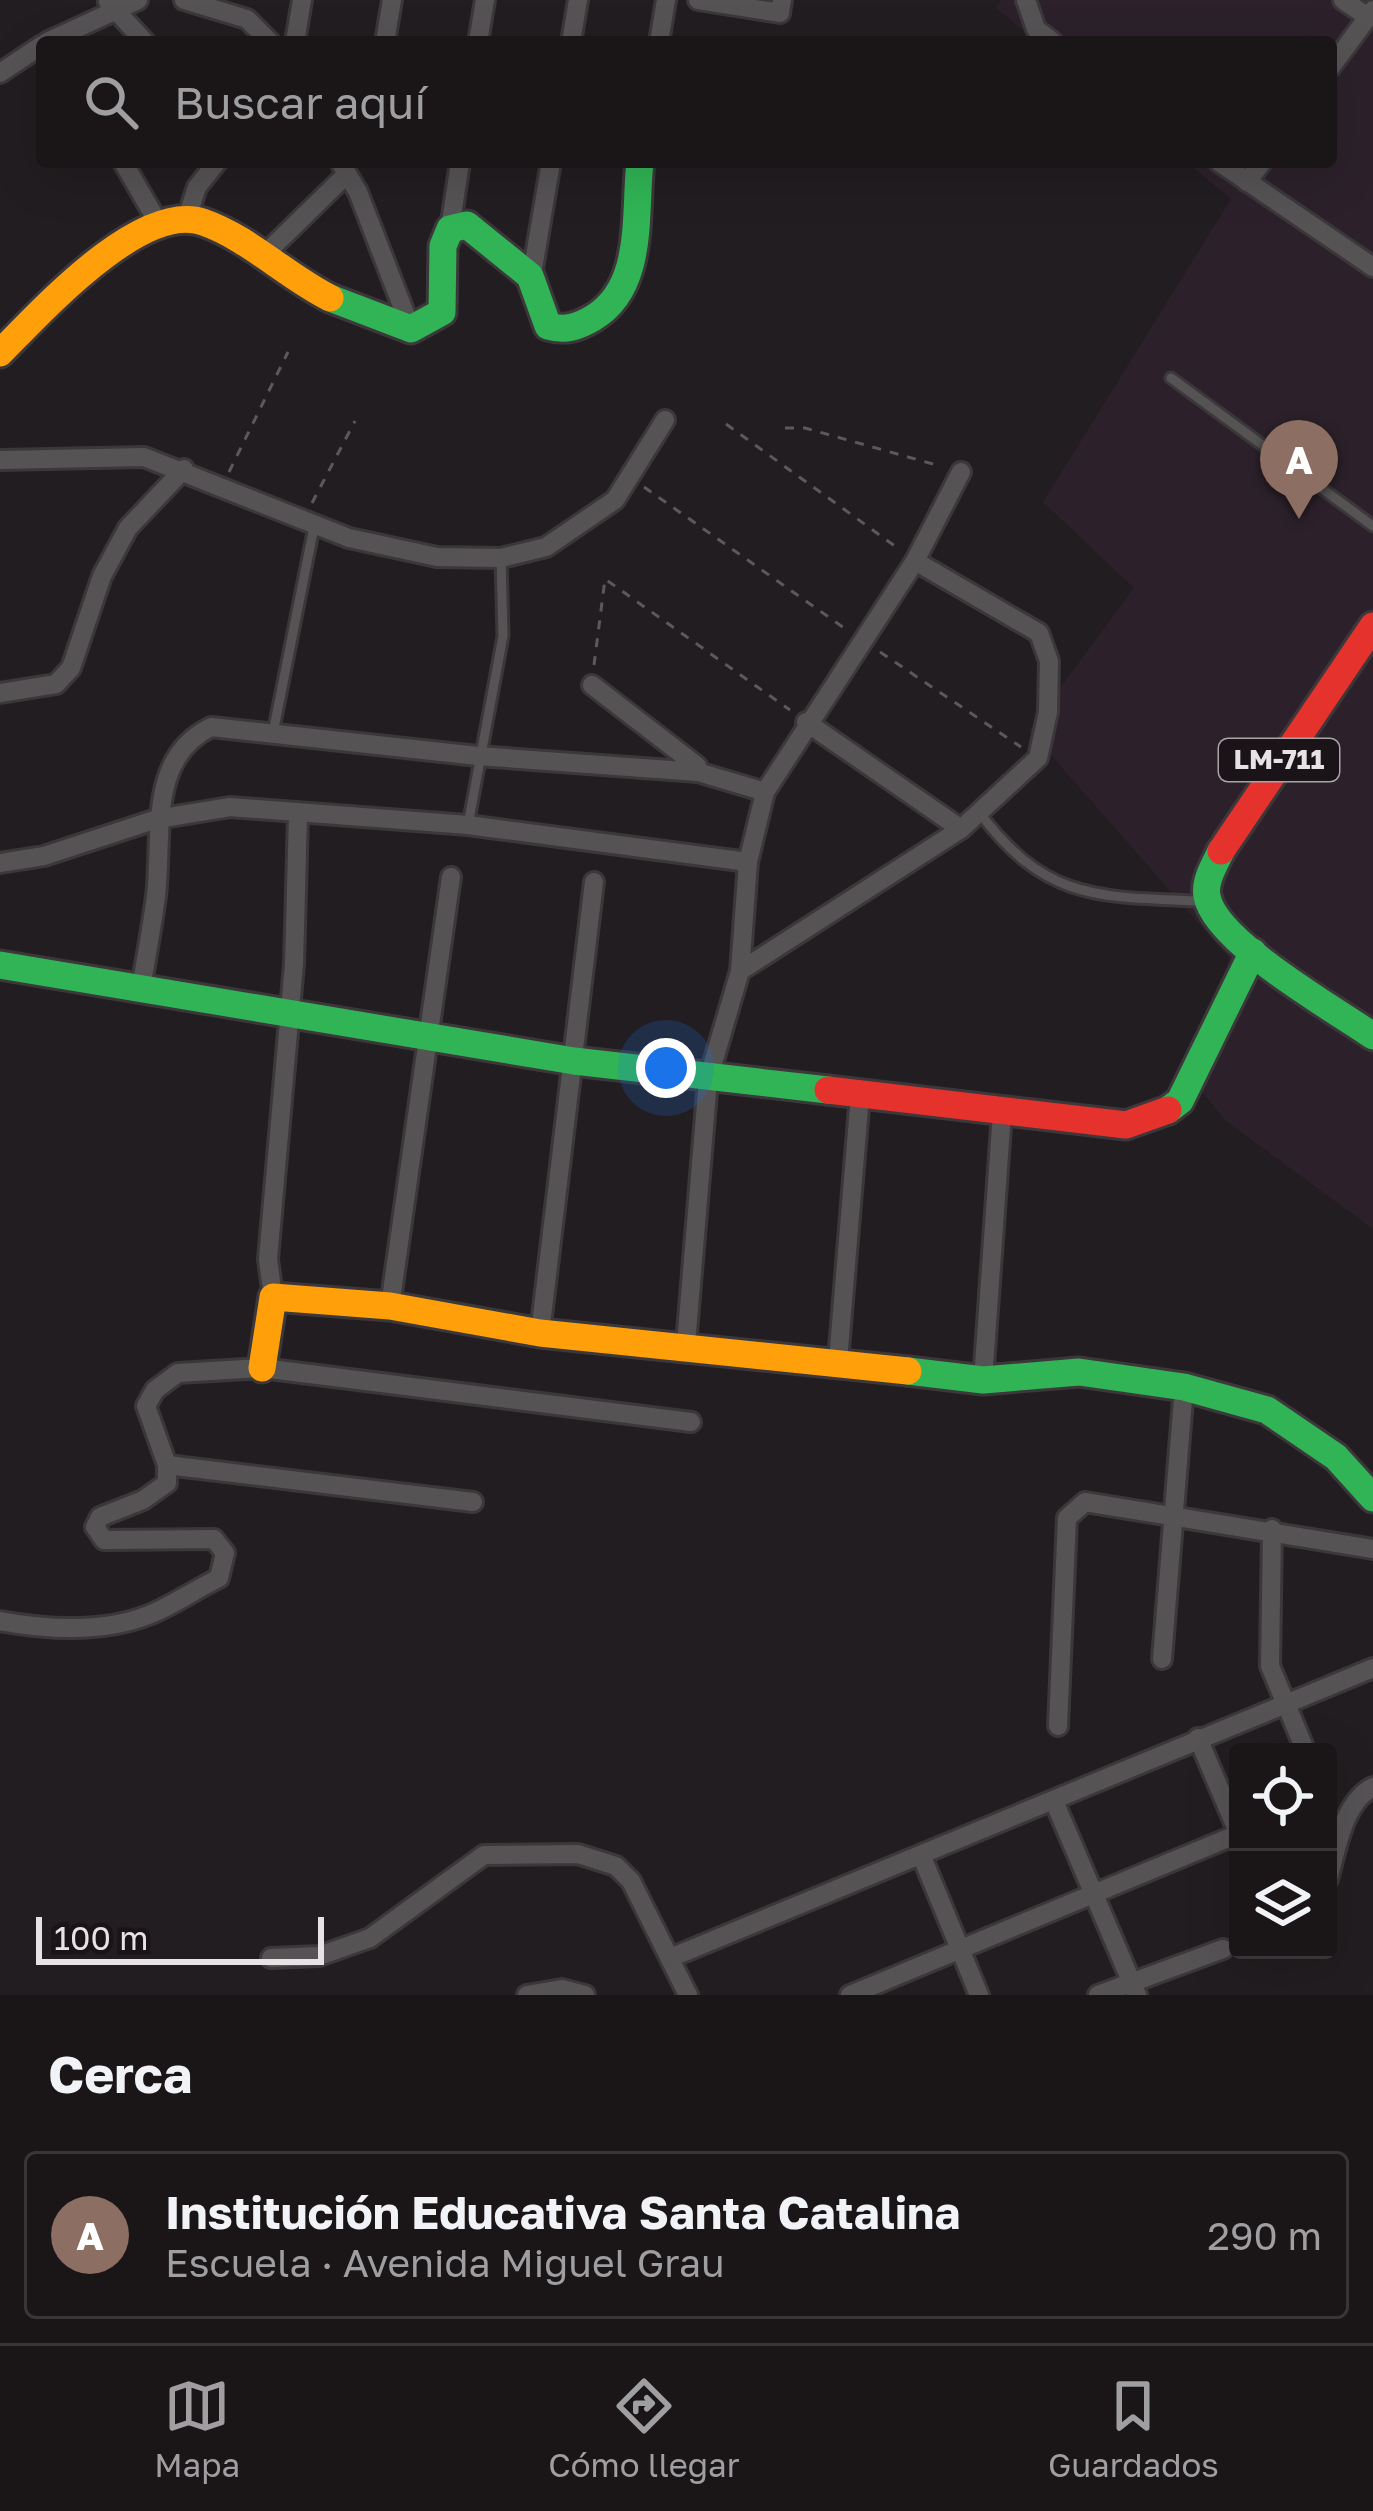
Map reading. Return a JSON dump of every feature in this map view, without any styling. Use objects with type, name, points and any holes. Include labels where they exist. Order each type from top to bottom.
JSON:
[{"type":"street","points":[[56,36],[111,4],[138,0]]},
{"type":"street","points":[[184,0],[247,19],[264,36]]},
{"type":"street","points":[[296,36],[302,0]]},
{"type":"street","points":[[386,36],[392,0]]},
{"type":"street","points":[[479,36],[485,0]]},
{"type":"street","points":[[572,36],[578,0]]},
{"type":"street","points":[[660,36],[666,0]]},
{"type":"street","points":[[698,0],[780,13],[782,0]]},
{"type":"street","points":[[1026,0],[1036,29],[1045,36]]},
{"type":"street","points":[[1337,59],[1370,14],[1343,0]]},
{"type":"street","points":[[111,4],[140,36]]},
{"type":"street","points":[[0,73],[36,48]]},
{"type":"street","points":[[128,168],[173,222],[208,225],[383,323],[411,329],[442,312],[443,246],[459,168]]},
{"type":"street","points":[[0,353],[81,272],[173,222],[212,168]]},
{"type":"street","points":[[261,258],[348,168]]},
{"type":"street","points":[[351,168],[411,329]]},
{"type":"street","points":[[531,280],[550,168]]},
{"type":"street","points":[[450,229],[467,225],[489,238],[531,280],[553,330],[589,322],[621,291],[634,257],[640,168]]},
{"type":"street","points":[[1227,168],[1373,267]]},
{"type":"street","points":[[1246,182],[1257,168]]},
{"type":"street","points":[[0,460],[143,457],[184,469],[220,489],[308,524],[437,557],[501,558],[546,547],[615,500],[665,420]]},
{"type":"street","points":[[0,693],[56,684],[71,668],[102,576],[128,529],[184,469]]},
{"type":"street","points":[[686,1343],[708,1080],[740,970],[748,862],[765,792],[806,722],[915,561],[961,472]]},
{"type":"street","points":[[740,970],[961,829],[1038,758],[1048,712],[1049,661],[1039,633],[915,561]]},
{"type":"street","name":"LM-711","points":[[1208,902],[1210,868],[1225,841],[1373,626]]},
{"type":"street","points":[[592,685],[697,766],[698,772]]},
{"type":"street","points":[[806,722],[961,829]]},
{"type":"street","points":[[141,989],[156,890],[157,819],[176,755],[187,738],[211,727],[478,756],[698,772],[765,792]]},
{"type":"street","points":[[0,863],[44,856],[157,819],[230,808],[467,825],[748,862]]},
{"type":"street","points":[[262,1368],[273,1297],[268,1259],[290,1012],[298,814]]},
{"type":"street","points":[[390,1306],[451,877]]},
{"type":"street","points":[[540,1333],[594,882]]},
{"type":"street","points":[[1208,902],[1230,934],[1373,1036]]},
{"type":"street","points":[[0,965],[574,1061],[1126,1125],[1156,1118],[1180,1102],[1253,952]]},
{"type":"street","points":[[838,1361],[860,1095]]},
{"type":"street","points":[[983,1381],[1002,1113]]},
{"type":"street","points":[[273,1297],[390,1306],[540,1333],[686,1343],[983,1381],[1079,1372],[1184,1387],[1267,1410],[1336,1457],[1373,1498]]},
{"type":"street","points":[[0,1622],[38,1628],[114,1625],[153,1613],[219,1578],[225,1553],[214,1539],[104,1540],[97,1534],[100,1517],[162,1490],[167,1465],[146,1406],[155,1390],[178,1373],[262,1368],[691,1422]]},
{"type":"street","points":[[1162,1660],[1184,1387]]},
{"type":"street","points":[[167,1465],[473,1502]]},
{"type":"street","points":[[1058,1726],[1067,1518],[1085,1502],[1373,1549]]},
{"type":"street","points":[[1272,1529],[1270,1666],[1302,1743]]},
{"type":"street","points":[[670,1958],[1373,1668]]},
{"type":"street","points":[[1198,1738],[1229,1812]]},
{"type":"street","points":[[1337,1851],[1360,1794],[1373,1787]]},
{"type":"street","points":[[1054,1801],[1134,1988]]},
{"type":"street","points":[[850,1995],[1229,1837]]},
{"type":"street","points":[[271,1958],[319,1956],[370,1939],[484,1855],[517,1851],[578,1854],[616,1866],[631,1880],[688,1995]]},
{"type":"street","points":[[922,1857],[979,1995]]},
{"type":"street","points":[[1098,1995],[1134,1988],[1223,1949]]},
{"type":"street","points":[[527,1995],[562,1989],[585,1995]]},
{"type":"lane","points":[[1171,378],[1373,526]]},
{"type":"lane","points":[[273,735],[308,524]]},
{"type":"lane","points":[[467,825],[503,635],[501,558]]},
{"type":"lane","points":[[979,812],[1011,854],[1039,876],[1124,898],[1208,902]]},
{"type":"path","points":[[220,489],[288,352]]},
{"type":"path","points":[[308,524],[355,422]]},
{"type":"path","points":[[726,424],[915,561]]},
{"type":"path","points":[[785,428],[805,428],[961,472]]},
{"type":"path","points":[[632,479],[1038,758]]},
{"type":"path","points":[[592,685],[604,578],[806,722]]},
{"type":"shaded area","points":[[1001,0],[1373,0],[1373,1229],[1225,1120],[1202,1092],[1229,958],[1029,730],[1134,588],[1043,502],[1231,199],[1193,168],[1337,168],[1337,36],[1031,36],[996,8]]},
{"type":"traffic: fast","points":[[330,298],[411,329],[442,312],[443,246],[450,229],[467,225],[530,276],[548,326],[582,324],[610,305],[629,269],[640,168]]},
{"type":"traffic: fast","points":[[1221,851],[1207,896],[1230,933],[1305,992],[1373,1036]]},
{"type":"traffic: fast","points":[[1168,1110],[1180,1101],[1253,952]]},
{"type":"traffic: fast","points":[[0,965],[574,1061],[828,1090]]},
{"type":"traffic: fast","points":[[908,1371],[983,1380],[1079,1372],[1184,1387],[1267,1410],[1336,1457],[1373,1498]]},
{"type":"traffic: slow","points":[[0,353],[93,265],[150,228],[178,220],[220,229],[330,298]]},
{"type":"traffic: slow","points":[[262,1368],[273,1297],[390,1306],[540,1333],[908,1371]]},
{"type":"traffic: jam","points":[[1221,851],[1373,626]]},
{"type":"traffic: jam","points":[[828,1090],[1126,1125],[1168,1110]]},
{"type":"place","name":"Institución Educativa Santa Catalina","points":[[1299,519]]}]
